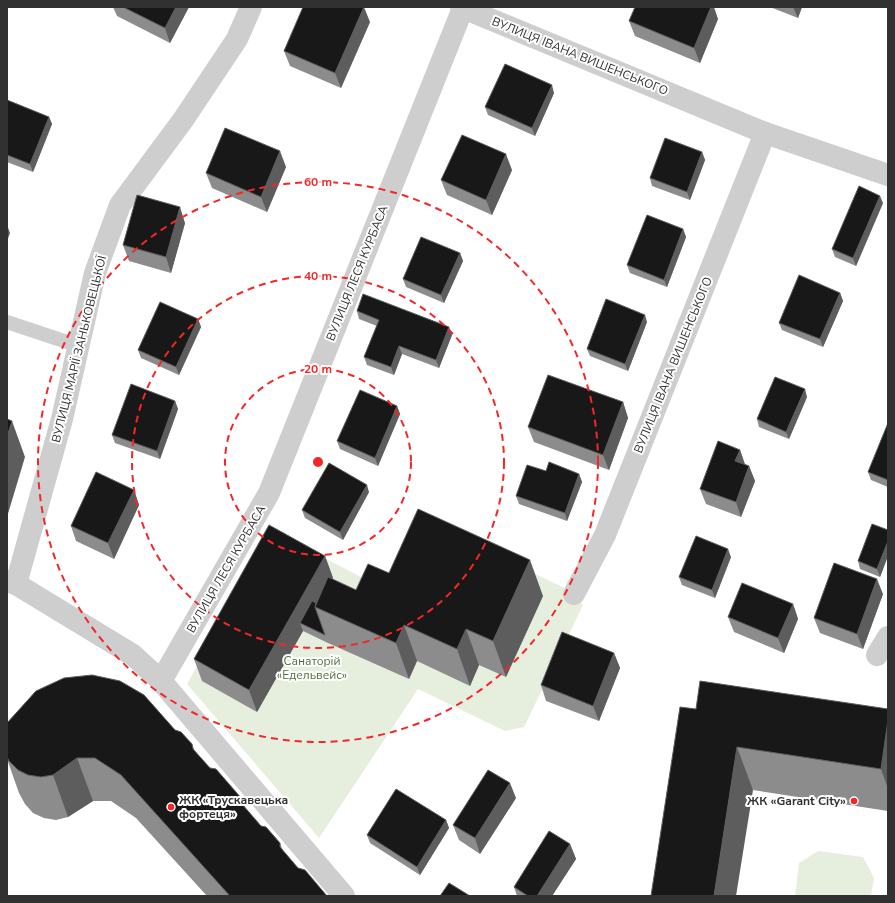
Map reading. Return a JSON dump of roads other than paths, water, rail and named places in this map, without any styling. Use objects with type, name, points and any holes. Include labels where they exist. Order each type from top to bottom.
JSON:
[{"type":"street","name":"ВУЛИЦЯ МАРІЇ ЗАНЬКОВЕЦЬКОЇ","points":[[11,582],[62,419],[95,273],[120,205],[183,120],[237,39],[251,7]]},
{"type":"street","name":"ВУЛИЦЯ ІВАНА ВИШЕНСЬКОГО","points":[[462,7],[765,133],[888,175]]},
{"type":"street","name":"ВУЛИЦЯ ЛЕСЯ КУРБАСА","points":[[161,681],[269,493],[462,7]]},
{"type":"street","name":"ВУЛИЦЯ ІВАНА ВИШЕНСЬКОГО","points":[[574,594],[605,535],[765,133]]},
{"type":"street","points":[[11,582],[132,655],[161,681],[344,896]]},
{"type":"street","points":[[877,655],[888,637]]},
{"type":"lane","points":[[7,322],[79,346]]},
{"type":"place","name":"ЖК «Garant City»","points":[[854,801]]},
{"type":"place","name":"ЖК «Трускавецька фортеця»","points":[[171,807]]},
{"type":"park label","name":"Санаторій «Едельвейс»","points":[[312,668]]}]
